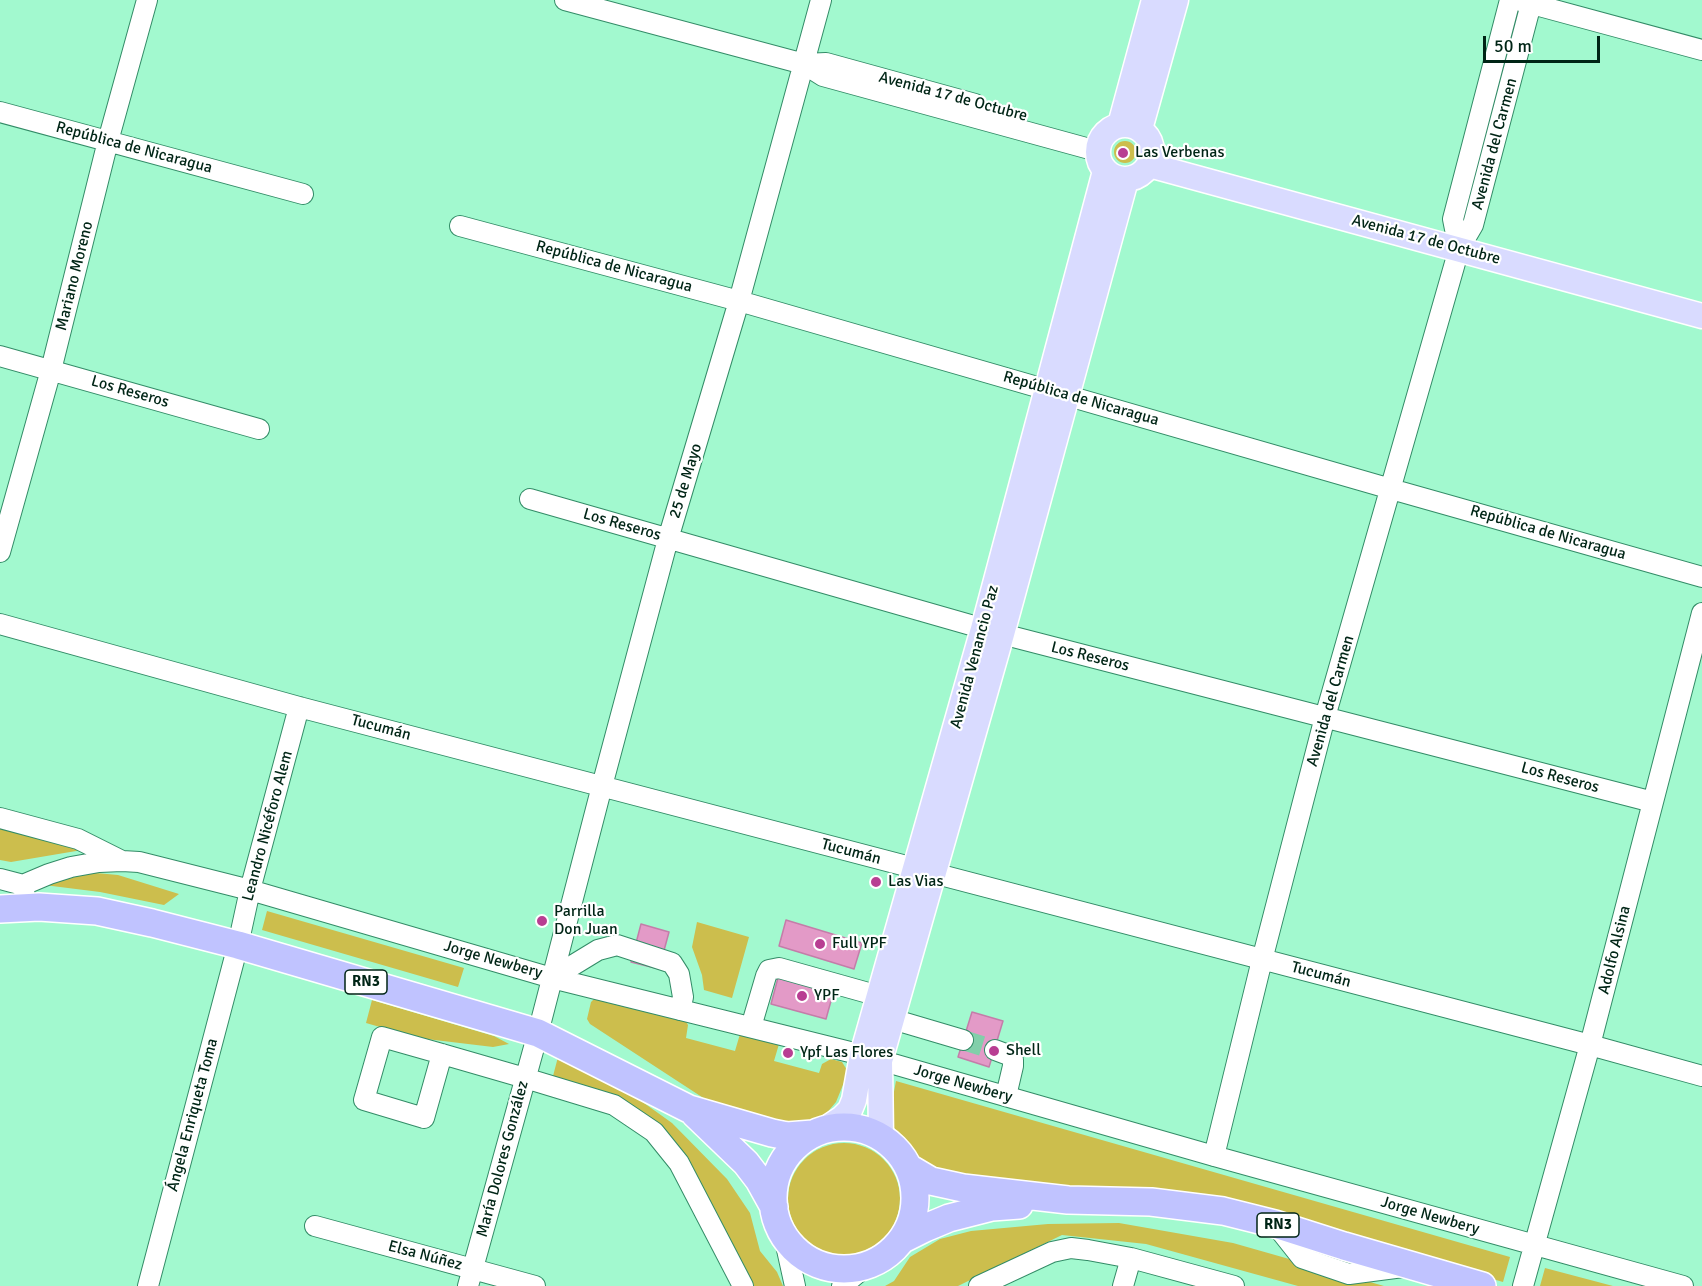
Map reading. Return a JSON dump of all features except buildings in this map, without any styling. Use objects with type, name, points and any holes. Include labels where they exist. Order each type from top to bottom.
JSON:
[{"type":"highway","name":"RN3","points":[[16,900],[97,911],[152,922],[538,1033],[689,1109],[772,1133],[787,1136],[838,1127],[853,1127],[881,1137],[897,1150],[909,1168],[914,1186],[915,1204],[911,1222],[903,1239],[887,1256],[866,1266],[848,1269],[829,1268],[812,1261],[796,1250],[784,1236],[777,1222],[774,1208],[774,1185],[782,1164],[795,1146],[819,1132]]},
{"type":"highway","name":"RN3","points":[[689,1109],[746,1163],[759,1180],[774,1208]]},
{"type":"highway","name":"RN3","points":[[909,1168],[931,1181],[963,1188],[1068,1200],[1151,1202],[1223,1211],[1275,1224],[1482,1286]]},
{"type":"highway","name":"RN3","points":[[903,1239],[949,1218],[992,1207],[1068,1200]]},
{"type":"main road","name":"Avenida Venancio Paz","points":[[819,1132],[842,1118],[850,1110],[871,1058],[892,1019],[925,871],[1057,392],[1115,149],[1154,0]]},
{"type":"main road","name":"Avenida Venancio Paz","points":[[1115,149],[1176,0]]},
{"type":"main road","points":[[1149,139],[1151,158],[1140,175],[1115,149],[1149,139]]},
{"type":"main road","name":"Avenida 17 de Octubre","points":[[1151,158],[1702,303]]},
{"type":"main road","name":"Avenida 17 de Octubre","points":[[1460,240],[1702,316]]},
{"type":"main road","name":"Avenida Venancio Paz","points":[[881,1137],[871,1058],[879,996],[925,871]]},
{"type":"street","name":"Mariano Moreno","points":[[0,552],[51,370],[108,141],[147,0]]},
{"type":"street","name":"Avenida 17 de Octubre","points":[[565,0],[804,64],[826,63],[1115,149]]},
{"type":"street","name":"25 de Mayo","points":[[538,1033],[668,538],[739,301],[821,0]]},
{"type":"street","name":"Avenida del Carmen","points":[[1460,240],[1454,219],[1510,0]]},
{"type":"street","name":"Avenida del Carmen","points":[[1214,1156],[1325,717],[1460,240],[1473,225],[1527,1]]},
{"type":"street","points":[[1527,1],[1702,50]]},
{"type":"street","name":"República de Nicaragua","points":[[0,112],[303,194]]},
{"type":"street","name":"República de Nicaragua","points":[[459,226],[739,301],[1702,577]]},
{"type":"street","name":"Los Reseros","points":[[0,356],[259,429]]},
{"type":"street","name":"Los Reseros","points":[[530,499],[993,631],[1653,802]]},
{"type":"street","name":"Adolfo Alsina","points":[[1523,1286],[1590,1045],[1702,613]]},
{"type":"street","name":"Tucumán","points":[[0,624],[299,706],[1702,1076]]},
{"type":"street","name":"Leandro Nicéforo Alem","points":[[238,945],[250,890],[299,706]]},
{"type":"street","name":"Jorge Newbery","points":[[0,818],[78,839],[122,861],[139,862],[250,890],[552,978],[871,1058],[1683,1286]]},
{"type":"street","points":[[0,879],[16,900],[49,874],[99,862],[122,861]]},
{"type":"street","name":"Ángela Enriqueta Toma","points":[[148,1286],[238,945]]},
{"type":"street","points":[[552,978],[598,950],[616,945],[672,963],[679,974],[681,985],[683,997],[680,1010]]},
{"type":"street","points":[[751,1027],[769,970],[779,968],[879,996]]},
{"type":"street","points":[[892,1019],[963,1040]]},
{"type":"street","name":"María Dolores González","points":[[471,1277],[538,1033]]},
{"type":"street","points":[[442,1054],[424,1118],[364,1100],[382,1037],[442,1054],[525,1078],[614,1105],[654,1132],[679,1163],[743,1286]]},
{"type":"street","points":[[995,1050],[1011,1056],[1012,1060],[1013,1066],[1006,1096]]},
{"type":"street","name":"Elsa Núñez","points":[[315,1226],[471,1277],[535,1286]]},
{"type":"street","points":[[784,1236],[795,1286]]},
{"type":"street","points":[[979,1286],[1052,1252],[1071,1248],[1131,1258],[1234,1286]]},
{"type":"street","points":[[1123,1286],[1131,1258]]},
{"type":"street","points":[[842,1286],[866,1266]]},
{"type":"shaded area","points":[[1125,141],[1133,144],[1136,152],[1133,160],[1125,163],[1117,160],[1114,152],[1117,144]]},
{"type":"shaded area","points":[[0,827],[82,850],[11,862],[0,860]]},
{"type":"shaded area","points":[[85,872],[118,875],[179,894],[164,905],[100,892],[44,885]]},
{"type":"shaded area","points":[[267,911],[464,968],[458,987],[262,930]]},
{"type":"shaded area","points":[[697,922],[749,937],[732,998],[704,990],[702,975],[692,947]]},
{"type":"shaded area","points":[[597,996],[684,1018],[688,1025],[686,1038],[735,1051],[740,1034],[779,1044],[774,1061],[819,1073],[822,1064],[831,1059],[842,1062],[847,1070],[845,1080],[836,1102],[825,1115],[808,1125],[781,1124],[708,1101],[590,1024],[587,1019],[591,1002]]},
{"type":"shaded area","points":[[372,1000],[494,1036],[509,1044],[493,1047],[418,1038],[366,1023]]},
{"type":"shaded area","points":[[558,1057],[609,1078],[672,1123],[727,1179],[750,1213],[760,1251],[777,1272],[783,1286],[754,1286],[686,1160],[659,1125],[614,1095],[553,1076]]},
{"type":"shaded area","points":[[896,1081],[1510,1257],[1503,1282],[1245,1208],[953,1179],[911,1156],[901,1141],[889,1118]]},
{"type":"shaded area","points":[[844,1143],[865,1147],[884,1159],[896,1178],[900,1199],[896,1220],[884,1239],[865,1251],[844,1255],[823,1251],[804,1239],[792,1220],[788,1199],[792,1178],[804,1159],[823,1147]]},
{"type":"shaded area","points":[[1119,1223],[1233,1243],[1384,1286],[1298,1286],[1146,1244],[1062,1235],[958,1286],[885,1286],[894,1281],[910,1257],[940,1239],[971,1231],[1048,1224]]},
{"type":"shaded area","points":[[1545,1268],[1613,1286],[1540,1286]]},
{"type":"tunnel","points":[[963,1040],[995,1050]]},
{"type":"place","name":"Las Verbenas","points":[[1123,153]]},
{"type":"place","name":"Las Vias","points":[[876,882]]},
{"type":"place","name":"Parrilla Don Juan","points":[[542,921]]},
{"type":"place","name":"Full YPF","points":[[820,944]]},
{"type":"place","name":"YPF","points":[[802,996]]},
{"type":"place","name":"Shell","points":[[994,1051]]},
{"type":"place","name":"Ypf Las Flores","points":[[788,1053]]}]
